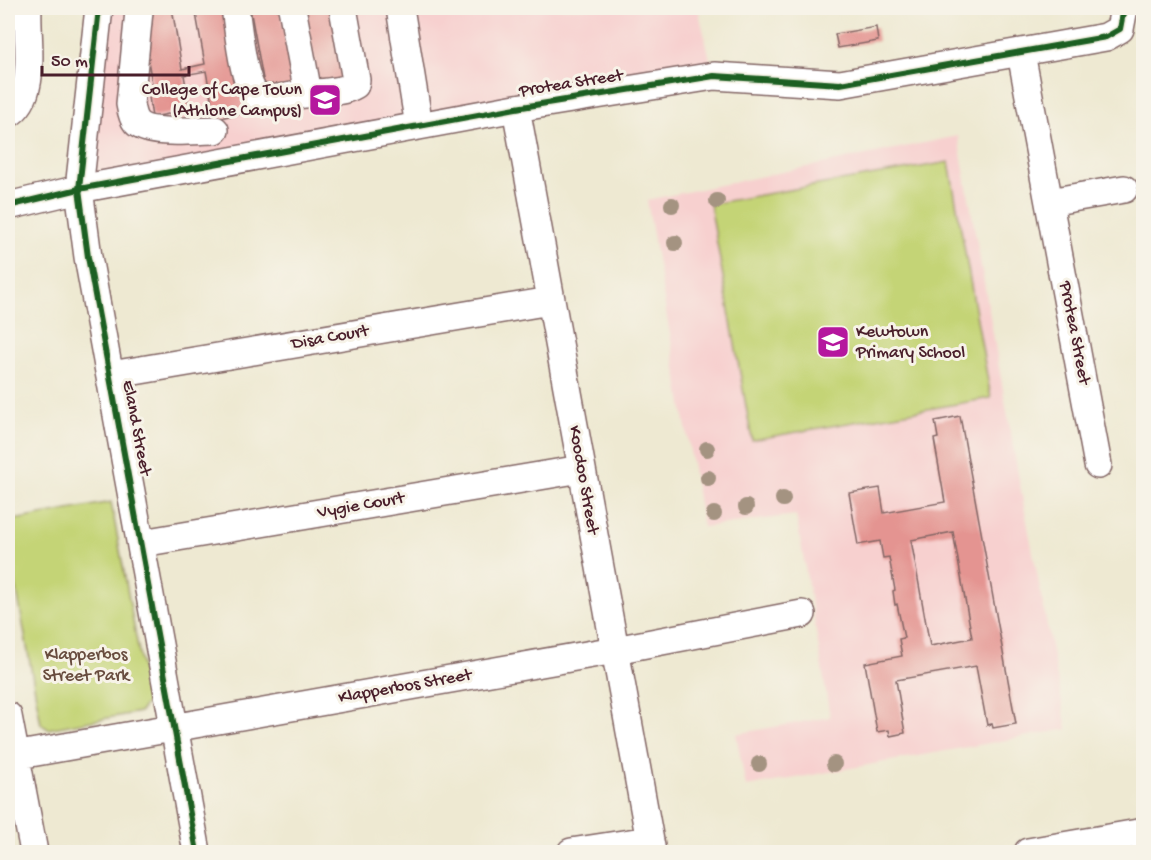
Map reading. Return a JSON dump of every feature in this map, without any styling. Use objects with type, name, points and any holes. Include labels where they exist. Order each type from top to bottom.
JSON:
[{"type":"street","points":[[8,114],[16,110],[25,95],[28,61],[28,8]]},
{"type":"street","name":"Eland Street","points":[[99,8],[80,189],[88,256],[176,727],[197,852]]},
{"type":"street","points":[[235,8],[247,79],[252,92],[258,96],[271,98],[355,85],[343,8]]},
{"type":"street","points":[[292,8],[308,93]]},
{"type":"street","points":[[400,8],[419,126]]},
{"type":"street","name":"Protea Street","points":[[8,206],[80,189],[516,108],[714,76],[840,84],[1021,53],[1107,37],[1120,29],[1124,8]]},
{"type":"street","points":[[139,11],[130,104],[132,116],[144,128],[215,130]]},
{"type":"street","name":"Protea Street","points":[[1021,53],[1098,465]]},
{"type":"street","name":"Koodoo Street","points":[[516,108],[651,846]]},
{"type":"street","points":[[187,130],[193,168]]},
{"type":"street","points":[[1049,202],[1124,189]]},
{"type":"street","name":"Disa Court","points":[[111,375],[550,301]]},
{"type":"street","name":"Vygie Court","points":[[142,543],[581,469]]},
{"type":"street","name":"Klapperbos Street","points":[[12,756],[615,650],[802,614]]},
{"type":"street","points":[[8,716],[12,756],[34,852]]},
{"type":"street","points":[[1028,852],[1143,832]]},
{"type":"street","points":[[571,852],[651,846]]},
{"type":"shaded area","name":"College of Cape Town (Athlone Campus)","points":[[99,8],[698,8],[714,76],[79,189]]},
{"type":"shaded area","name":"Kewtown Primary School","points":[[958,136],[1020,485],[1067,729],[746,787],[736,734],[830,717],[813,613],[796,515],[703,527],[647,200]]},
{"type":"green space","points":[[949,162],[991,398],[752,440],[710,204]]},
{"type":"green space","name":"Klapperbos Street Park","points":[[111,502],[148,701],[140,712],[48,729],[41,724],[8,542],[8,521]]},
{"type":"building","points":[[149,8],[172,8],[182,69],[205,64],[195,8],[225,8],[244,113],[215,119],[206,71],[184,75],[190,110],[152,117],[148,90],[153,89],[142,26],[152,24]]},
{"type":"building","points":[[250,8],[280,8],[294,85],[265,90]]},
{"type":"building","points":[[305,8],[340,8],[354,83],[320,90]]},
{"type":"building","points":[[876,27],[878,41],[838,48],[835,34]]},
{"type":"building","points":[[960,416],[1016,724],[993,728],[992,724],[987,725],[976,666],[896,680],[905,733],[890,736],[889,730],[877,732],[865,663],[902,656],[899,639],[904,638],[897,604],[895,605],[893,591],[895,590],[889,557],[883,558],[880,541],[858,545],[849,493],[880,488],[884,513],[945,502],[934,439],[938,438],[935,421]],"holes":[[[953,532],[972,638],[930,646],[911,540]]]},
{"type":"cycle path","points":[[99,8],[79,189],[88,257],[197,852]]},
{"type":"cycle path","points":[[8,206],[79,189],[516,108],[714,76],[840,84],[1106,37],[1120,29],[1124,8]]},
{"type":"place","name":"College of Cape Town (Athlone Campus)","points":[[325,100]]},
{"type":"place","name":"Kewtown Primary School","points":[[833,342]]}]
